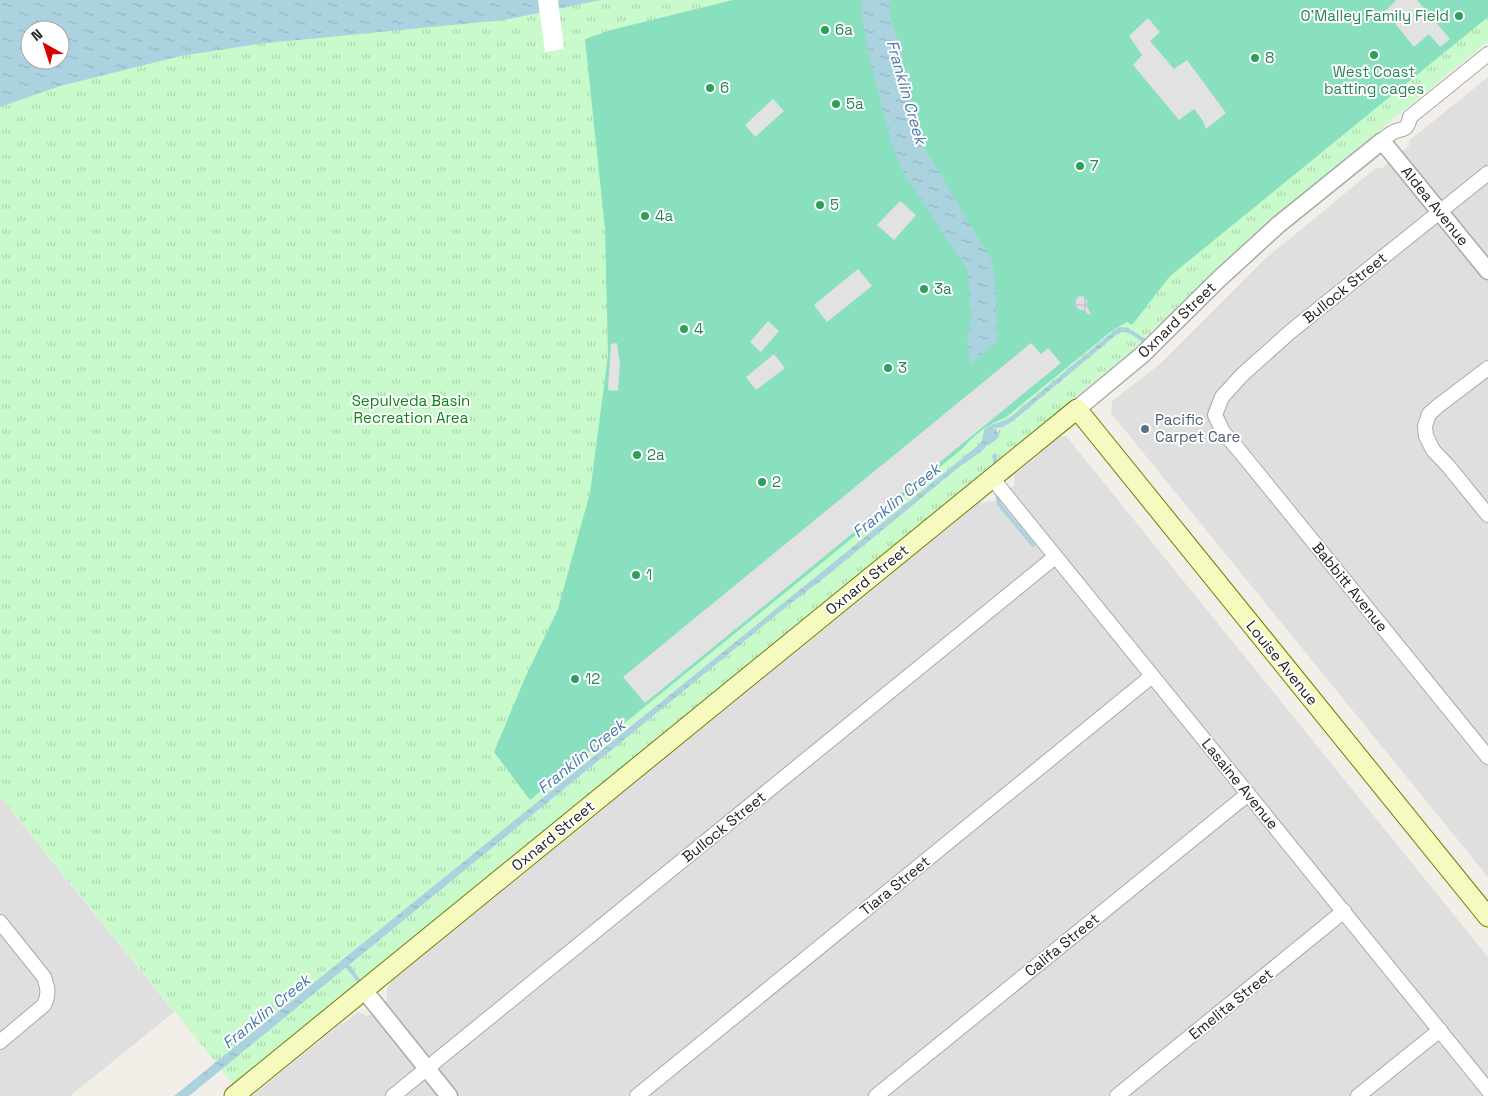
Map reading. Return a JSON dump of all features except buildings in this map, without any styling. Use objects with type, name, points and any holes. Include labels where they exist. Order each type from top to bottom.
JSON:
[{"type":"main road","name":"Oxnard Street","points":[[234,1096],[1076,409]]},
{"type":"main road","name":"Louise Avenue","points":[[1076,409],[1488,917]]},
{"type":"street","name":"Oxnard Street","points":[[1076,409],[1142,355],[1219,279],[1278,225],[1394,131],[1402,130],[1408,125],[1410,117],[1488,54]]},
{"type":"street","name":"Aldea Avenue","points":[[1382,141],[1488,271]]},
{"type":"street","name":"Bullock Street","points":[[1215,415],[1222,397],[1242,375],[1290,332],[1488,173]]},
{"type":"street","points":[[1488,368],[1429,414],[1425,426],[1426,436],[1433,450],[1488,515]]},
{"type":"street","name":"Babbitt Avenue","points":[[1215,415],[1223,432],[1488,757]]},
{"type":"street","name":"Lasaine Avenue","points":[[992,478],[1488,1090]]},
{"type":"street","name":"Bullock Street","points":[[393,1096],[1055,557]]},
{"type":"street","name":"Tiara Street","points":[[637,1096],[1152,676]]},
{"type":"street","name":"Califa Street","points":[[876,1096],[1248,794]]},
{"type":"street","name":"Emelita Street","points":[[1117,1096],[1344,911]]},
{"type":"street","points":[[0,922],[44,977],[48,988],[44,1005],[0,1042]]},
{"type":"street","points":[[364,990],[450,1096]]},
{"type":"street","points":[[1358,1096],[1440,1030]]},
{"type":"shaded area","points":[[1395,0],[1417,0],[1450,39],[1440,47],[1429,34],[1414,47],[1385,11]]},
{"type":"shaded area","points":[[1148,18],[1160,32],[1150,41],[1174,69],[1187,60],[1226,113],[1206,129],[1203,121],[1194,109],[1179,120],[1133,65],[1142,55],[1129,36]]},
{"type":"shaded area","points":[[1488,77],[1488,877],[1111,413],[1112,401],[1159,365],[1266,258],[1376,168],[1382,168],[1409,146],[1409,141]]},
{"type":"shaded area","points":[[773,99],[784,111],[755,137],[745,125]]},
{"type":"shaded area","points":[[900,201],[916,215],[894,240],[877,225]]},
{"type":"shaded area","points":[[858,269],[872,286],[827,322],[814,305]]},
{"type":"shaded area","points":[[1080,296],[1084,297],[1087,301],[1087,307],[1091,314],[1089,316],[1084,310],[1080,310],[1075,306],[1075,300]]},
{"type":"shaded area","points":[[768,321],[779,331],[761,352],[750,342]]},
{"type":"shaded area","points":[[617,343],[620,364],[618,391],[608,390],[611,344]]},
{"type":"shaded area","points":[[1031,343],[1041,354],[1048,348],[1061,363],[645,703],[623,677]]},
{"type":"shaded area","points":[[774,354],[785,368],[756,390],[746,377]]},
{"type":"shaded area","points":[[1066,436],[1488,957],[1488,1096],[252,1096],[342,1023],[358,1012],[368,1016],[387,1000],[387,988],[391,982],[980,502],[995,501],[1014,485],[1014,475],[1060,437]]},
{"type":"shaded area","points":[[0,797],[174,1012],[70,1096],[0,1096]]},
{"type":"green space","name":"Sepulveda Basin Recreation Area","points":[[0,0],[1488,0],[1488,41],[1262,227],[1128,354],[233,1084],[0,796]]},
{"type":"green space","points":[[733,0],[1488,0],[1488,17],[1170,276],[1132,325],[1127,322],[1113,330],[1005,418],[987,426],[963,448],[530,800],[494,752],[525,678],[558,609],[590,493],[608,355],[605,229],[585,39],[611,30]]},
{"type":"water","points":[[0,0],[601,0],[504,20],[257,44],[181,56],[60,86],[0,107]]},
{"type":"water","name":"Franklin Creek","points":[[862,0],[890,0],[891,22],[900,45],[903,69],[910,95],[910,113],[918,137],[991,259],[995,274],[997,342],[971,363],[967,336],[972,317],[970,314],[967,269],[902,170],[890,139],[869,57],[861,12]]},
{"type":"water","points":[[1120,327],[1130,328],[1116,335],[1013,421],[1003,427],[994,428],[999,435],[998,438],[959,467],[781,611],[189,1096],[174,1096],[975,448],[982,441],[984,430],[991,425],[1008,419]]},
{"type":"pier","points":[[538,0],[558,0],[564,49],[545,52]]},
{"type":"waterway","points":[[1123,330],[1133,333],[1147,343]]},
{"type":"waterway","points":[[994,456],[995,468]]},
{"type":"waterway","points":[[997,492],[999,504],[1033,545]]},
{"type":"waterway","points":[[345,963],[362,985]]},
{"type":"place","name":"O'Malley Family Field","points":[[1459,16]]},
{"type":"place","name":"6a","points":[[825,30]]},
{"type":"place","name":"West Coast batting cages","points":[[1374,55]]},
{"type":"place","name":"8","points":[[1255,58]]},
{"type":"place","name":"6","points":[[710,88]]},
{"type":"place","name":"5a","points":[[836,104]]},
{"type":"place","name":"7","points":[[1080,166]]},
{"type":"place","name":"5","points":[[820,205]]},
{"type":"place","name":"4a","points":[[645,216]]},
{"type":"place","name":"3a","points":[[924,289]]},
{"type":"place","name":"4","points":[[684,329]]},
{"type":"place","name":"3","points":[[888,368]]},
{"type":"place","name":"Pacific Carpet Care","points":[[1145,429]]},
{"type":"place","name":"2a","points":[[637,455]]},
{"type":"place","name":"2","points":[[762,482]]},
{"type":"place","name":"1","points":[[636,575]]},
{"type":"place","name":"12","points":[[575,679]]}]
